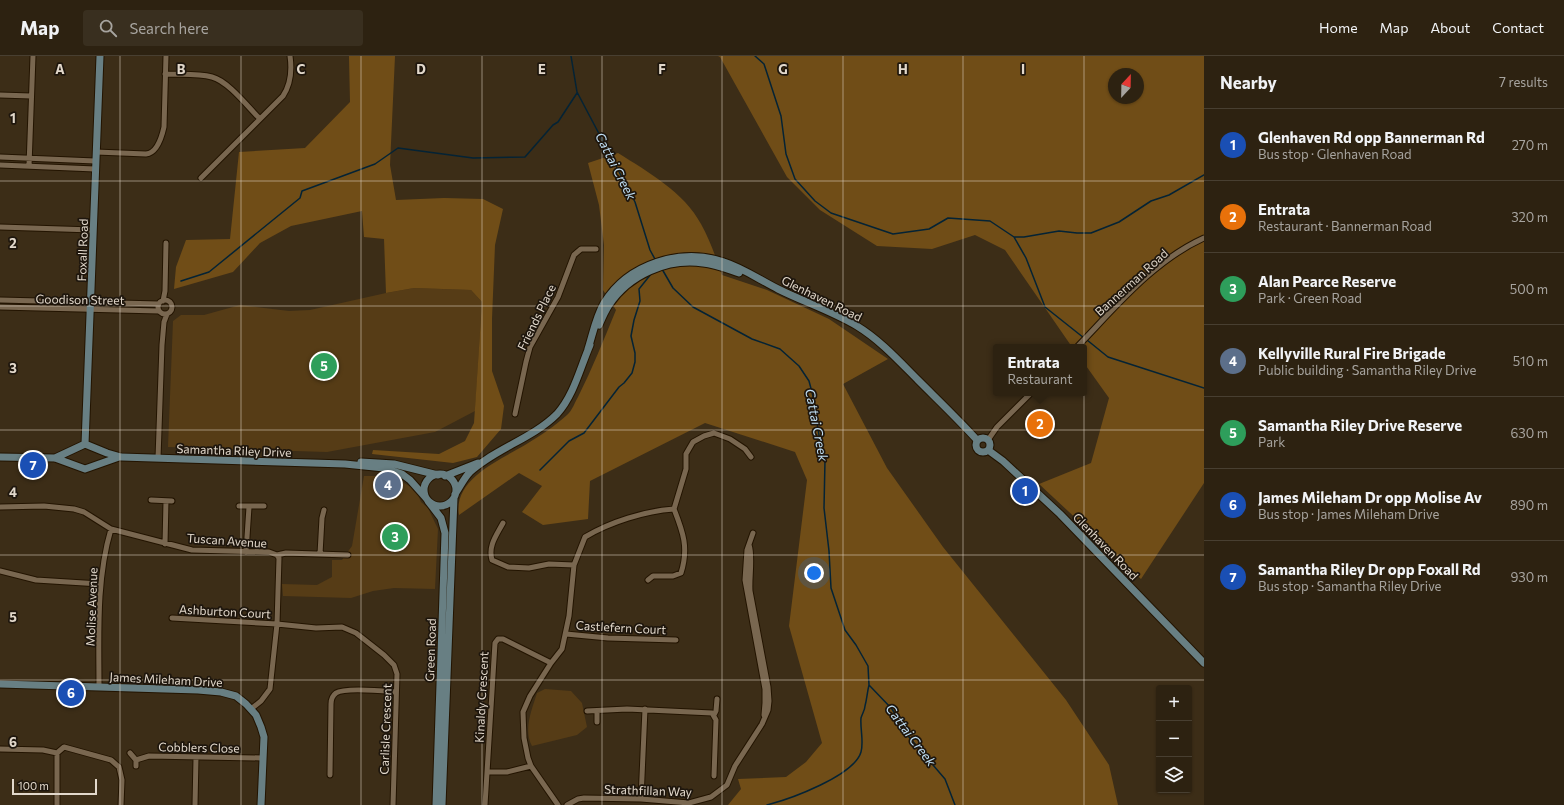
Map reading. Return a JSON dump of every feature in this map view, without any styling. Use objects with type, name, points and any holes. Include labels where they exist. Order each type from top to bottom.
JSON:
[{"type":"main road","name":"Foxall Road","points":[[85,444],[100,56]]},
{"type":"main road","name":"Glenhaven Road","points":[[454,496],[471,472],[486,461],[531,434],[555,415],[563,406],[571,391],[588,349],[599,313],[615,290],[631,279],[644,267],[670,262],[702,262],[720,266],[758,279],[857,326],[871,336],[903,365],[977,440]]},
{"type":"main road","points":[[982,438],[988,440],[990,446],[988,450],[983,452],[977,449],[977,440],[982,438]]},
{"type":"main road","name":"Samantha Riley Drive","points":[[55,458],[85,444],[107,454],[121,457],[345,464],[384,468],[410,480],[427,499]]},
{"type":"main road","points":[[93,467],[98,458],[95,448]]},
{"type":"main road","points":[[76,449],[73,458],[77,466]]},
{"type":"main road","name":"Glenhaven Road","points":[[988,450],[1003,461],[1060,514],[1204,663]]},
{"type":"main road","name":"Samantha Riley Drive","points":[[0,457],[55,458],[85,469],[121,457]]},
{"type":"main road","name":"Glenhaven Road","points":[[442,475],[486,461]]},
{"type":"main road","name":"Samantha Riley Drive","points":[[345,464],[366,462],[386,463],[442,475]]},
{"type":"main road","points":[[442,475],[454,483],[456,489],[450,502],[441,506],[432,504],[427,499],[424,491],[426,482],[431,477],[442,475]]},
{"type":"main road","name":"Green Road","points":[[442,805],[451,526],[454,496]]},
{"type":"main road","name":"Green Road","points":[[427,499],[441,518],[445,533],[436,805]]},
{"type":"main road","name":"James Mileham Drive","points":[[0,684],[221,692],[236,696],[251,709],[263,732],[261,805]]},
{"type":"street","points":[[29,166],[33,56]]},
{"type":"street","points":[[96,152],[149,154],[154,150],[162,135],[164,127],[166,56]]},
{"type":"street","points":[[201,178],[260,120],[288,87],[291,74],[290,56]]},
{"type":"street","points":[[166,74],[207,76],[219,80],[226,85],[260,120]]},
{"type":"street","points":[[0,95],[31,96]]},
{"type":"street","points":[[0,157],[95,161]]},
{"type":"street","points":[[0,164],[95,169]]},
{"type":"street","points":[[0,227],[93,230]]},
{"type":"street","name":"Bannerman Road","points":[[1080,344],[1135,288],[1168,260],[1193,243],[1204,238]]},
{"type":"street","points":[[158,458],[164,322],[163,313],[158,307],[163,302],[165,291],[166,243]]},
{"type":"street","name":"Friends Place","points":[[515,414],[530,347],[558,297],[574,255],[581,249],[596,249]]},
{"type":"street","name":"Goodison Street","points":[[0,300],[91,305],[163,313]]},
{"type":"street","points":[[163,302],[171,304],[172,309],[163,313]]},
{"type":"street","name":"Goodison Street","points":[[0,307],[163,302]]},
{"type":"street","points":[[988,440],[997,427],[1028,396]]},
{"type":"street","points":[[648,580],[652,576],[673,576],[681,572],[686,555],[686,548],[681,527],[674,509],[686,469],[686,454],[693,442],[714,433],[730,439],[745,449],[751,457]]},
{"type":"street","points":[[150,500],[169,501],[165,544]]},
{"type":"street","name":"Tuscan Avenue","points":[[0,507],[44,506],[74,509],[84,512],[111,529],[165,544],[192,550],[269,552],[276,555],[279,558],[276,624],[270,689],[261,701],[251,709]]},
{"type":"street","points":[[238,506],[264,506]]},
{"type":"street","points":[[246,552],[249,507]]},
{"type":"street","points":[[558,805],[531,766],[526,748],[523,712],[530,696],[551,663],[562,649],[566,634],[574,565],[585,537],[593,532],[657,510],[674,509]]},
{"type":"street","points":[[320,554],[322,518],[324,510]]},
{"type":"street","points":[[503,523],[492,542],[490,553],[492,560],[508,567],[529,568],[549,564],[574,565]]},
{"type":"street","name":"Molise Avenue","points":[[99,687],[100,584],[105,550],[111,529]]},
{"type":"street","name":"Strathfillan Way","points":[[568,805],[578,799],[584,798],[641,799],[689,803],[711,797],[727,785],[735,766],[762,724],[768,710],[769,701],[768,687],[750,591],[749,545],[753,533]]},
{"type":"street","points":[[276,555],[286,553],[348,555]]},
{"type":"street","points":[[0,571],[36,580],[100,584]]},
{"type":"street","name":"Ashburton Court","points":[[172,618],[276,624]]},
{"type":"street","name":"Carlisle Crescent","points":[[276,624],[316,628],[342,627],[356,633],[394,665],[397,674],[393,805]]},
{"type":"street","name":"Castlefern Court","points":[[566,634],[608,638],[676,640]]},
{"type":"street","name":"Kinaldy Crescent","points":[[487,772],[494,643],[498,639],[503,639],[551,663]]},
{"type":"street","points":[[330,775],[331,699],[336,693],[349,690],[396,692]]},
{"type":"street","points":[[714,776],[716,720],[714,715],[716,711],[717,698]]},
{"type":"street","points":[[587,711],[645,709],[709,712],[714,715]]},
{"type":"street","points":[[641,799],[645,709]]},
{"type":"street","points":[[597,710],[597,722]]},
{"type":"street","points":[[57,805],[57,753],[64,747],[111,760],[119,767],[122,780],[121,805]]},
{"type":"street","points":[[0,749],[43,750],[57,753]]},
{"type":"street","points":[[130,753],[136,760],[136,766]]},
{"type":"street","name":"Cobblers Close","points":[[136,760],[149,756],[263,758]]},
{"type":"street","points":[[195,805],[196,758]]},
{"type":"street","points":[[485,805],[487,772],[506,772],[531,766]]},
{"type":"shaded area","points":[[349,56],[395,56],[390,165],[396,200],[444,198],[483,199],[503,209],[495,245],[492,319],[492,371],[504,406],[501,429],[477,457],[453,463],[372,454],[373,450],[439,454],[465,441],[474,423],[482,302],[471,290],[414,288],[386,293],[384,239],[364,237],[362,211],[291,226],[260,243],[233,272],[174,289],[176,267],[186,240],[230,239],[239,152],[305,148],[350,102]]},
{"type":"shaded area","points":[[718,56],[1204,56],[1204,483],[1141,579],[1039,484],[1091,463],[1109,398],[1087,367],[1087,344],[1070,344],[1005,250],[975,235],[932,249],[877,246],[820,210],[787,177],[720,57]]},
{"type":"shaded area","points":[[618,153],[675,192],[685,202],[701,224],[713,249],[722,275],[767,290],[829,319],[888,359],[843,384],[887,468],[943,547],[1066,700],[1109,765],[1118,805],[728,805],[741,789],[738,779],[786,777],[806,762],[822,743],[789,626],[807,480],[795,452],[705,423],[590,481],[588,519],[543,525],[522,512],[542,486],[519,473],[459,515],[459,502],[463,491],[480,472],[547,431],[569,413],[593,365],[616,310],[603,290],[604,245],[599,205],[588,163]]},
{"type":"shaded area","points":[[414,288],[471,290],[482,302],[475,411],[435,432],[327,452],[168,447],[173,321],[181,315],[204,315],[240,305],[289,311],[310,310]]},
{"type":"shaded area","points":[[364,476],[377,476],[377,494],[399,494],[399,480],[416,490],[421,502],[428,508],[438,529],[435,589],[394,588],[373,591],[351,598],[283,596],[282,584],[317,585],[332,577],[332,560],[342,560],[352,546]]},
{"type":"shaded area","points":[[545,689],[571,691],[582,703],[587,727],[577,735],[532,746],[528,733],[529,720],[537,693]]},
{"type":"waterway","name":"Cattai Creek","points":[[571,56],[577,92],[635,202],[650,250],[656,261]]},
{"type":"waterway","points":[[755,56],[764,64],[781,116],[786,154],[795,179],[815,201],[831,213],[893,234],[929,229],[948,218],[990,221],[1014,237],[1026,258],[1045,307],[1084,338]]},
{"type":"waterway","points":[[181,281],[209,272],[300,198],[302,191],[375,164],[398,148],[473,158],[525,157],[553,125],[558,122],[577,93]]},
{"type":"waterway","points":[[1014,237],[1024,237],[1059,231],[1091,233],[1119,222],[1151,201],[1169,195],[1204,175]]},
{"type":"waterway","name":"Cattai Creek","points":[[662,269],[673,288],[693,307],[752,339],[780,349],[799,366],[809,381],[813,396],[820,442],[825,460],[824,508],[829,551],[831,588],[845,630],[868,666],[869,685],[892,709],[909,737],[945,779],[955,805]]},
{"type":"waterway","points":[[540,470],[569,441],[584,433],[619,387],[632,373],[635,362],[635,353],[631,336],[640,301],[639,289],[651,274]]},
{"type":"waterway","points":[[1087,340],[1108,357],[1204,388]]},
{"type":"waterway","points":[[767,805],[790,798],[820,785],[847,770],[856,761],[862,748],[861,718],[865,709],[869,685]]},
{"type":"place","name":"Samantha Riley Drive Reserve","points":[[324,366]]},
{"type":"place","name":"Entrata","points":[[1040,424]]},
{"type":"place","name":"Samantha Riley Dr opp Foxall Rd","points":[[33,465]]},
{"type":"place","name":"Kellyville Rural Fire Brigade","points":[[388,485]]},
{"type":"place","name":"Glenhaven Rd opp Bannerman Rd","points":[[1025,491]]},
{"type":"place","name":"Alan Pearce Reserve","points":[[395,537]]},
{"type":"place","name":"James Mileham Dr opp Molise Av","points":[[71,693]]}]
